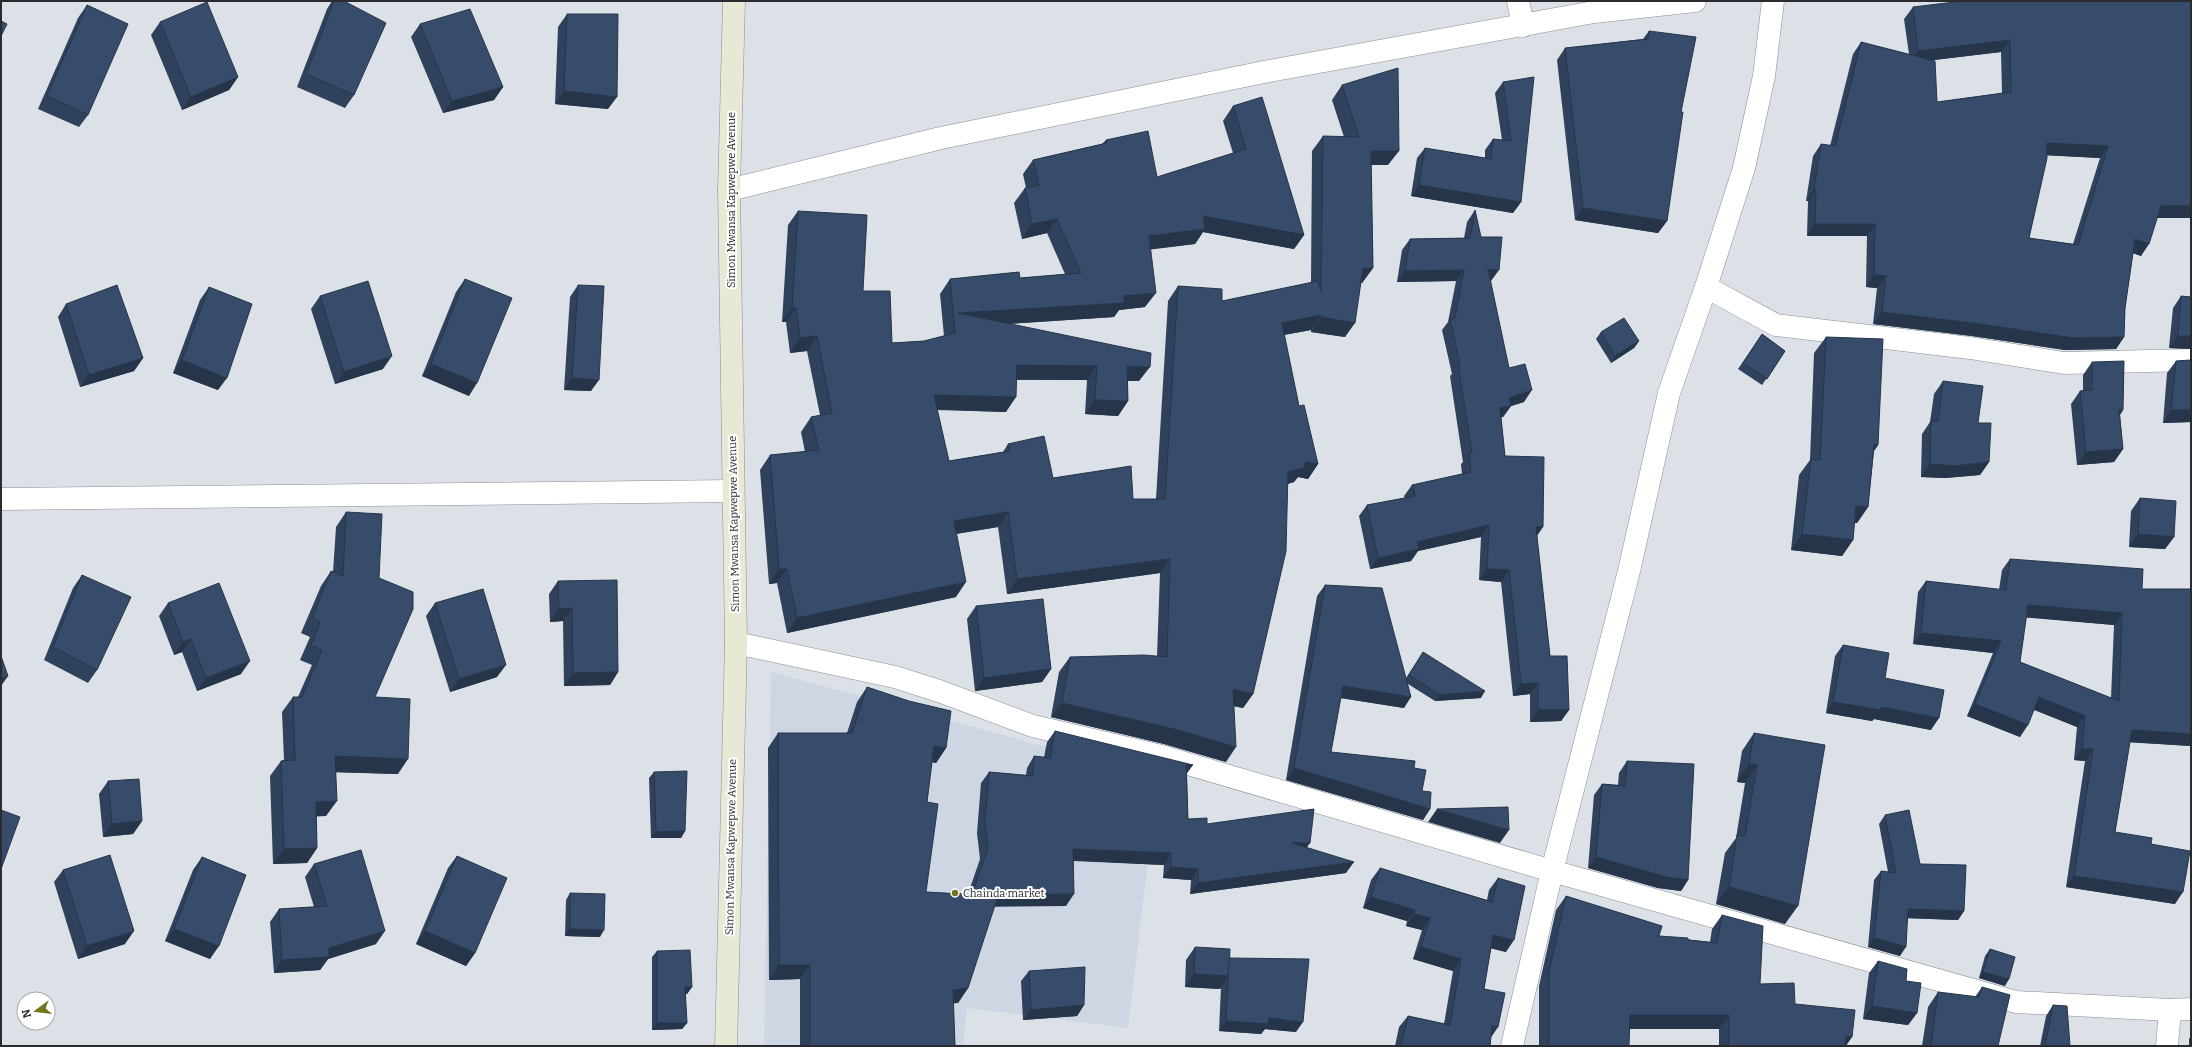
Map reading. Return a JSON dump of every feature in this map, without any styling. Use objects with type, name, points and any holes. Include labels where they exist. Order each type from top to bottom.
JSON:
[{"type":"main road","name":"Simon Mwansa Kapwepwe Avenue","points":[[726,1046],[736,643],[729,190],[734,1]]},
{"type":"street","points":[[1518,1],[1523,26]]},
{"type":"street","points":[[729,190],[941,138],[1264,72],[1594,12],[1695,1]]},
{"type":"street","points":[[1512,1046],[1552,871],[1629,571],[1669,393],[1706,287],[1744,168],[1764,76],[1773,1]]},
{"type":"street","points":[[1706,287],[1776,325],[1970,348],[2064,362],[2191,360]]},
{"type":"street","points":[[1,499],[733,491]]},
{"type":"street","points":[[736,643],[896,677],[939,690],[1033,726],[1161,756],[1552,871],[2016,1002],[2181,1010],[2167,1046]]},
{"type":"shaded area","name":"Chainda market","points":[[771,672],[1158,777],[1128,1028],[967,1008],[963,1046],[764,1046]]},
{"type":"building","points":[[334,1],[344,1],[386,23],[354,95],[306,74]]},
{"type":"building","points":[[1963,1],[2191,1],[2191,206],[2161,206],[2149,244],[2135,239],[2125,308],[2124,337],[2073,338],[1980,324],[1882,312],[1886,276],[1874,275],[1875,224],[1815,224],[1816,189],[1814,189],[1821,144],[1835,146],[1861,42],[1935,61],[1937,102],[2011,92],[2010,40],[1918,51],[1913,7]],"holes":[[[2047,143],[2108,146],[2078,245],[2029,238],[2047,158]]]},
{"type":"building","points":[[207,2],[238,77],[191,97],[160,22]]},
{"type":"building","points":[[87,5],[128,24],[88,115],[47,96]]},
{"type":"building","points":[[470,9],[503,87],[452,101],[420,24]]},
{"type":"building","points":[[567,14],[618,14],[617,97],[564,91]]},
{"type":"building","points":[[1,21],[7,24],[1,36]]},
{"type":"building","points":[[1649,31],[1696,37],[1681,112],[1683,112],[1667,221],[1583,208],[1565,48],[1648,39]]},
{"type":"building","points":[[1398,68],[1399,151],[1371,151],[1373,268],[1363,268],[1355,323],[1321,317],[1321,315],[1282,323],[1299,406],[1304,405],[1318,464],[1306,462],[1304,468],[1288,472],[1286,551],[1253,694],[1233,689],[1236,747],[1174,729],[1062,703],[1070,657],[1144,655],[1167,657],[1170,559],[1017,579],[1008,512],[954,521],[966,582],[797,618],[787,569],[779,569],[770,455],[819,450],[811,417],[832,413],[817,336],[800,338],[796,308],[792,308],[798,211],[867,215],[863,291],[890,291],[892,343],[924,341],[955,333],[950,279],[1019,272],[1020,278],[1081,273],[1057,219],[1032,224],[1025,188],[1039,185],[1033,160],[1107,143],[1106,140],[1148,131],[1157,177],[1246,149],[1233,106],[1262,97],[1304,235],[1203,216],[1205,229],[1149,236],[1156,293],[1124,296],[1124,303],[958,313],[1151,353],[1150,367],[1127,366],[1128,401],[1095,400],[1097,366],[1017,365],[1016,397],[934,395],[949,461],[1010,451],[1008,444],[1044,436],[1053,478],[1131,466],[1133,499],[1165,499],[1178,286],[1222,289],[1222,301],[1318,281],[1321,291],[1323,136],[1359,137],[1342,85]]},
{"type":"building","points":[[1534,77],[1521,202],[1419,185],[1425,148],[1491,159],[1493,139],[1511,141],[1503,82]]},
{"type":"building","points":[[1475,210],[1481,237],[1502,237],[1499,270],[1488,269],[1509,368],[1525,364],[1532,390],[1509,398],[1511,406],[1500,408],[1505,456],[1544,457],[1543,527],[1536,527],[1550,656],[1567,656],[1569,710],[1538,710],[1538,683],[1521,684],[1509,570],[1487,569],[1489,525],[1417,542],[1419,549],[1378,558],[1367,505],[1415,496],[1412,485],[1471,472],[1469,453],[1472,453],[1458,365],[1460,365],[1450,319],[1455,318],[1464,270],[1405,271],[1410,239],[1470,238]]},
{"type":"building","points":[[465,279],[512,298],[477,383],[431,364]]},
{"type":"building","points":[[368,281],[392,356],[344,372],[320,296]]},
{"type":"building","points":[[117,285],[143,358],[89,375],[66,304]]},
{"type":"building","points":[[578,285],[604,286],[599,380],[572,378]]},
{"type":"building","points":[[209,287],[252,304],[227,378],[182,360]]},
{"type":"building","points":[[2181,296],[2191,297],[2191,336],[2178,336]]},
{"type":"building","points":[[1624,318],[1639,341],[1615,356],[1601,332]]},
{"type":"building","points":[[1762,334],[1785,351],[1767,379],[1743,363]]},
{"type":"building","points":[[1826,337],[1883,339],[1878,445],[1874,445],[1868,507],[1856,506],[1853,540],[1802,534],[1811,459],[1820,460]]},
{"type":"building","points":[[2191,360],[2191,410],[2171,410],[2176,361]]},
{"type":"building","points":[[2124,361],[2123,410],[2119,410],[2123,449],[2086,452],[2080,391],[2092,390],[2092,362]]},
{"type":"building","points":[[1943,381],[1983,386],[1978,423],[1991,423],[1989,462],[1954,466],[1930,464],[1931,421],[1938,421]]},
{"type":"building","points":[[2140,498],[2176,501],[2174,537],[2138,534]]},
{"type":"building","points":[[346,512],[382,514],[379,578],[413,592],[413,609],[375,697],[410,699],[408,759],[335,756],[337,801],[316,802],[317,848],[284,849],[281,761],[295,760],[293,697],[302,697],[322,650],[311,645],[320,622],[312,618],[331,571],[343,576]]},
{"type":"building","points":[[2010,559],[2143,569],[2142,589],[2191,589],[2191,734],[2132,730],[2115,832],[2152,838],[2151,844],[2190,851],[2183,892],[2074,876],[2093,749],[2082,749],[2085,716],[2039,697],[2028,725],[1975,704],[2001,641],[1921,633],[1926,581],[2006,590]],"holes":[[[2028,605],[2122,613],[2119,701],[2020,662]]]},
{"type":"building","points":[[82,575],[131,597],[97,670],[53,647]]},
{"type":"building","points":[[617,580],[618,672],[573,673],[572,608],[559,609],[558,581]]},
{"type":"building","points":[[219,583],[250,661],[206,678],[191,639],[183,642],[168,603]]},
{"type":"building","points":[[1325,585],[1382,588],[1411,697],[1343,686],[1331,752],[1415,761],[1414,768],[1426,770],[1422,791],[1431,792],[1430,809],[1294,768]]},
{"type":"building","points":[[483,589],[506,665],[459,679],[435,603]]},
{"type":"building","points":[[1043,599],[1051,669],[984,678],[976,606]]},
{"type":"building","points":[[1843,645],[1889,653],[1885,678],[1944,690],[1939,718],[1881,707],[1880,710],[1833,702]]},
{"type":"building","points":[[1423,652],[1485,691],[1440,695],[1409,675]]},
{"type":"building","points":[[1,656],[8,676],[1,678]]},
{"type":"building","points":[[867,687],[909,701],[951,711],[946,748],[934,746],[927,802],[938,804],[926,892],[998,896],[968,988],[953,990],[955,1046],[810,1046],[810,965],[779,965],[778,733],[852,733]]},
{"type":"building","points":[[1055,731],[1193,765],[1186,765],[1188,819],[1207,818],[1207,824],[1314,809],[1310,843],[1292,843],[1354,862],[1198,883],[1198,869],[1171,867],[1171,853],[1073,849],[1074,894],[972,894],[988,848],[985,822],[989,772],[1033,776],[1034,756],[1050,758]]},
{"type":"building","points":[[1754,733],[1825,745],[1798,906],[1729,887],[1737,835],[1745,836],[1757,765],[1749,764]]},
{"type":"building","points":[[1627,761],[1694,764],[1688,880],[1666,877],[1596,857],[1602,784],[1625,786]]},
{"type":"building","points":[[687,771],[685,831],[656,832],[654,772]]},
{"type":"building","points":[[139,779],[142,821],[112,824],[108,781]]},
{"type":"building","points":[[1508,807],[1509,830],[1437,809]]},
{"type":"building","points":[[1,810],[20,817],[1,869]]},
{"type":"building","points":[[1909,810],[1920,864],[1966,865],[1964,911],[1908,909],[1906,947],[1874,938],[1881,871],[1896,873],[1885,815]]},
{"type":"building","points":[[361,850],[385,931],[329,948],[329,957],[282,960],[279,909],[327,906],[314,864]]},
{"type":"building","points":[[110,855],[134,931],[87,946],[63,870]]},
{"type":"building","points":[[457,856],[507,878],[475,953],[425,931]]},
{"type":"building","points":[[202,857],[246,875],[219,946],[174,929]]},
{"type":"building","points":[[1380,868],[1492,902],[1498,878],[1525,886],[1514,940],[1493,935],[1484,989],[1505,993],[1498,1027],[1492,1026],[1490,1046],[1401,1046],[1408,1016],[1450,1025],[1461,959],[1421,947],[1430,918],[1414,914],[1415,910],[1371,897]]},
{"type":"building","points":[[570,893],[605,894],[604,930],[570,929]]},
{"type":"building","points":[[1566,896],[1662,926],[1659,936],[1688,938],[1688,940],[1717,943],[1722,915],[1763,926],[1760,984],[1794,983],[1795,1004],[1855,1010],[1852,1037],[1846,1036],[1845,1046],[1729,1046],[1729,1015],[1630,1015],[1629,1046],[1549,1046],[1549,971]]},
{"type":"building","points":[[1195,947],[1230,949],[1229,976],[1194,974]]},
{"type":"building","points":[[1990,949],[2015,957],[2009,979],[1983,972]]},
{"type":"building","points":[[690,950],[692,987],[685,987],[687,1023],[657,1023],[657,951]]},
{"type":"building","points":[[1229,958],[1309,959],[1303,1022],[1269,1018],[1268,1024],[1226,1021]]},
{"type":"building","points":[[1878,961],[1907,969],[1906,981],[1921,983],[1917,1013],[1872,1006]]},
{"type":"building","points":[[1085,967],[1084,1005],[1031,1010],[1029,971]]},
{"type":"building","points":[[1982,987],[2010,995],[1998,1046],[1931,1046],[1938,992],[1979,997]]},
{"type":"building","points":[[2053,1005],[2067,1006],[2070,1046],[2045,1046]]},
{"type":"place","name":"Chainda market","points":[[955,893]]}]
